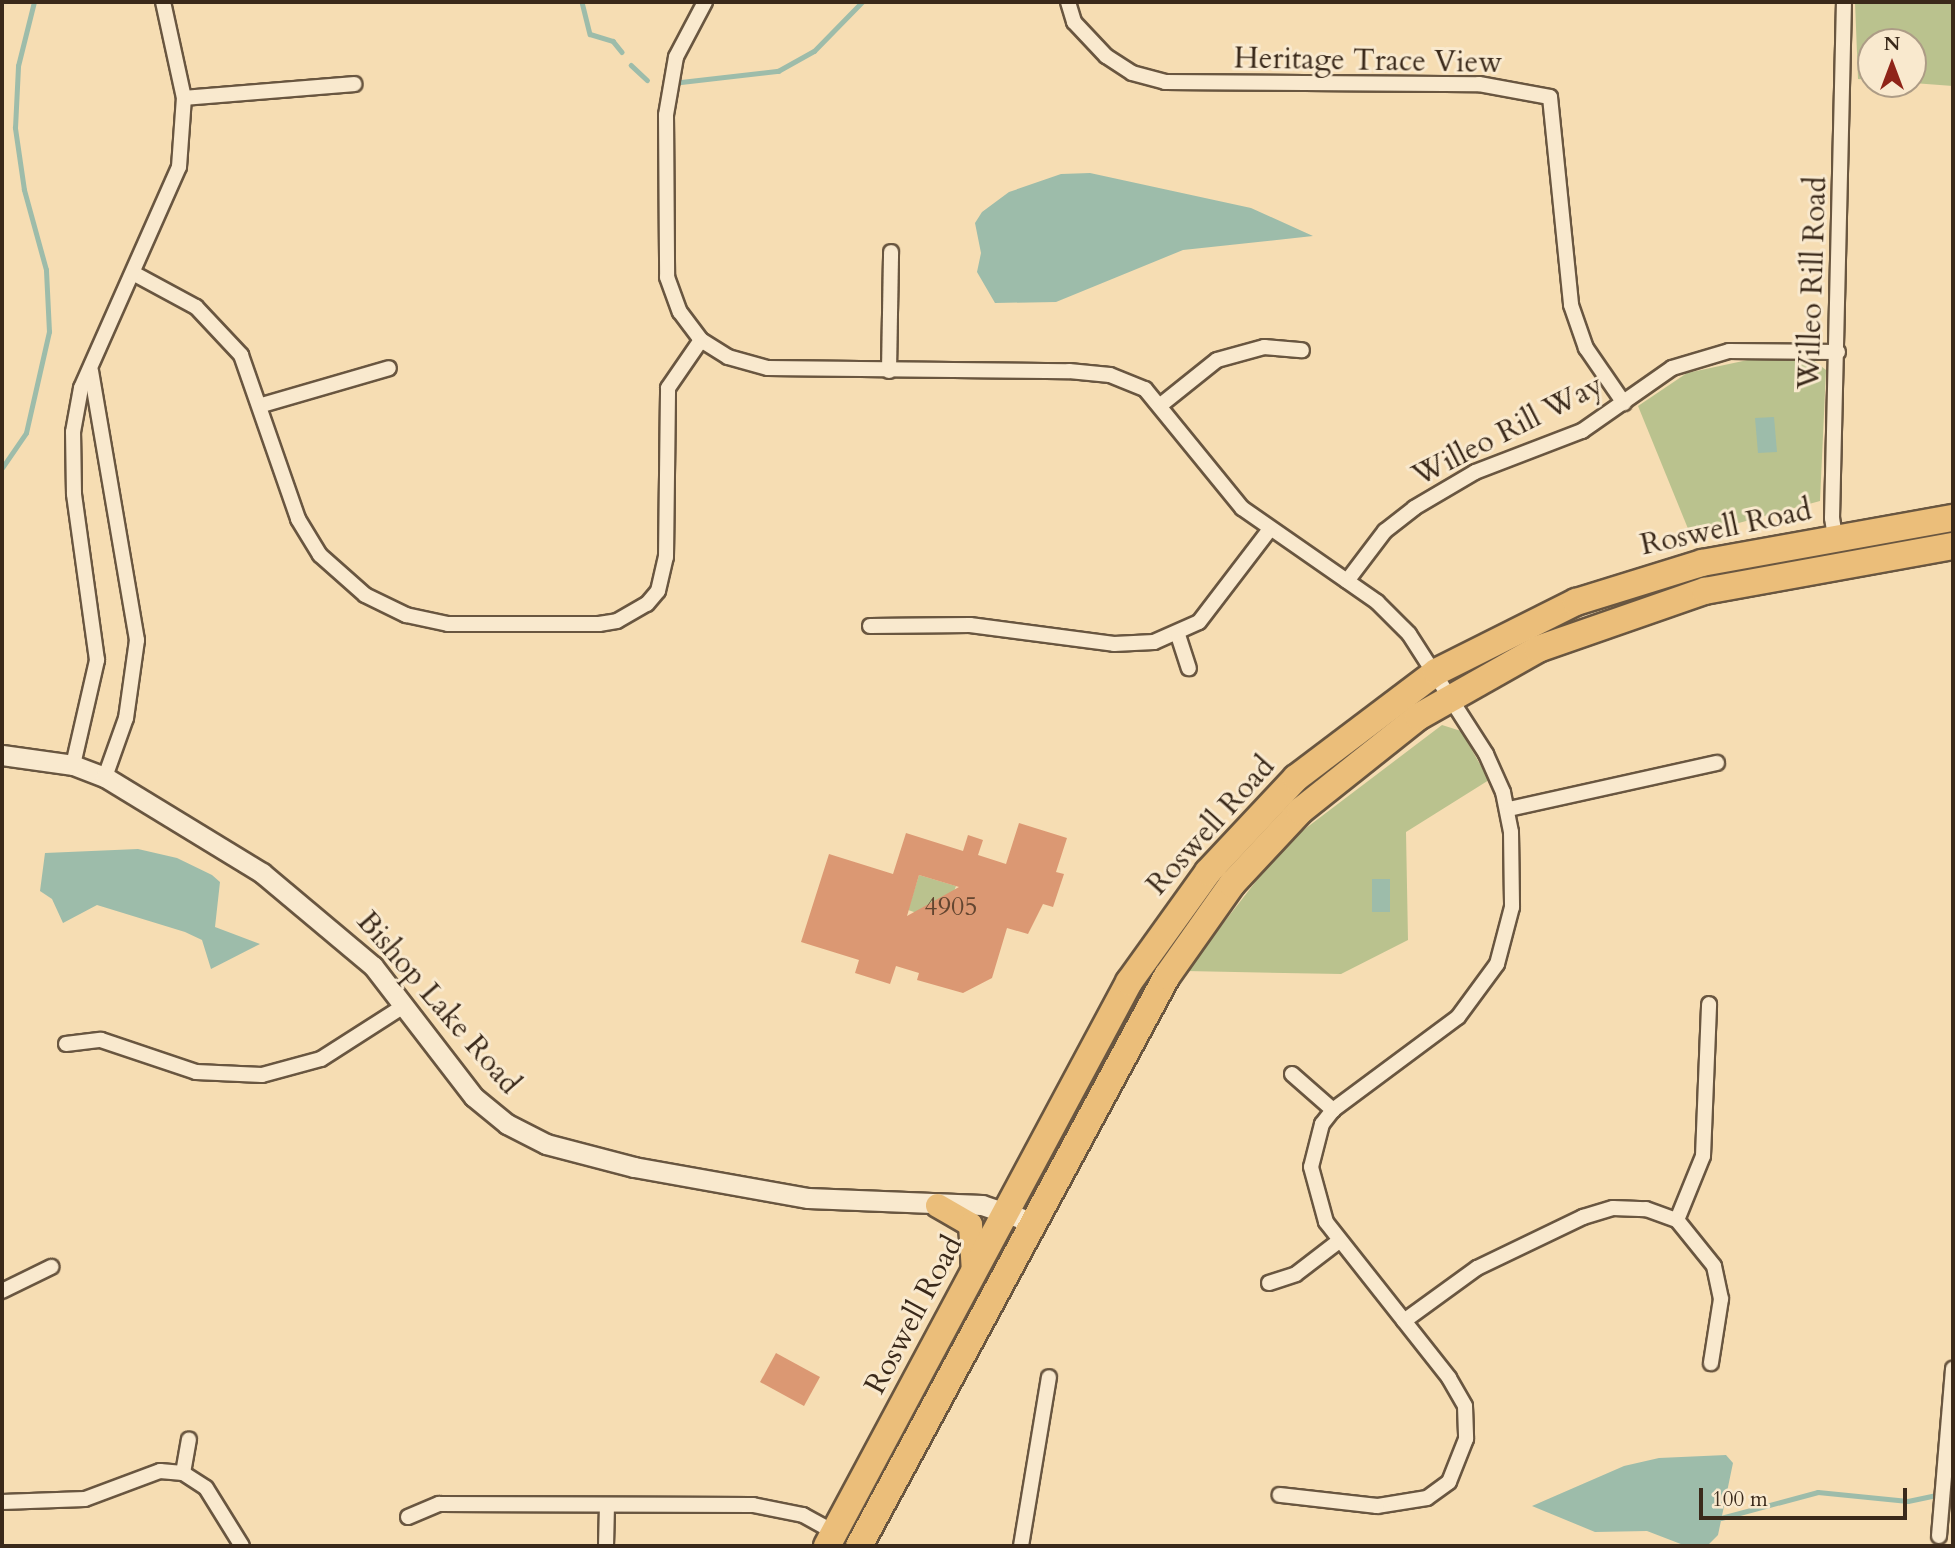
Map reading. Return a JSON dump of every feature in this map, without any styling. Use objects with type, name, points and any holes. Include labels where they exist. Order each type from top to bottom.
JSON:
[{"type":"highway","name":"Roswell Road","points":[[831,1539],[1129,982],[1182,904],[1296,778],[1436,672],[1522,625],[1623,585],[1714,561],[1953,519]]},
{"type":"highway","name":"Roswell Road","points":[[859,1546],[1132,1035],[1232,884],[1338,779],[1451,696],[1538,649],[1657,604],[1840,565],[1953,547]]},
{"type":"main road","points":[[937,1205],[970,1224],[973,1273]]},
{"type":"street","points":[[73,765],[97,660],[73,473],[76,408],[179,167],[184,98],[163,2]]},
{"type":"street","points":[[705,2],[671,74],[666,129],[667,277],[680,312],[701,340],[728,356],[768,368],[1110,375],[1145,389],[1162,404],[1225,491],[1270,529],[1347,581],[1393,617],[1436,672],[1451,696],[1486,754],[1509,809],[1510,917],[1504,947],[1487,982],[1458,1017],[1333,1110],[1322,1124],[1311,1167],[1317,1204],[1339,1241],[1404,1321],[1465,1406],[1466,1439],[1449,1482],[1427,1498],[1395,1506],[1280,1495]]},
{"type":"street","name":"Heritage Trace View","points":[[1068,2],[1074,22],[1106,56],[1132,73],[1165,82],[1479,84],[1550,97],[1571,305],[1586,348],[1624,403]]},
{"type":"street","name":"Willeo Rill Road","points":[[1840,565],[1835,539],[1844,2]]},
{"type":"street","points":[[184,98],[354,84]]},
{"type":"street","points":[[889,370],[891,252]]},
{"type":"street","points":[[134,273],[216,324],[242,355],[262,405],[298,519],[320,555],[365,595],[406,615],[448,624],[599,624],[617,621],[647,604],[663,576],[666,401],[673,375],[701,340]]},
{"type":"street","points":[[1162,404],[1217,360],[1264,347],[1302,350]]},
{"type":"street","name":"Willeo Rill Way","points":[[1347,581],[1385,531],[1426,501],[1475,472],[1582,431],[1672,369],[1715,353],[1838,352]]},
{"type":"street","points":[[262,405],[388,369]]},
{"type":"street","points":[[91,370],[137,640],[126,718],[106,777]]},
{"type":"street","points":[[870,626],[970,625],[1114,644],[1178,635],[1222,597],[1270,529]]},
{"type":"street","points":[[1178,635],[1189,668]]},
{"type":"street","name":"Bishop Lake Road","points":[[2,755],[73,765],[106,777],[190,824],[316,913],[373,966],[474,1097],[508,1124],[546,1144],[634,1167],[808,1198],[1008,1210],[1032,1222]]},
{"type":"street","points":[[1509,809],[1717,763]]},
{"type":"street","points":[[1677,1220],[1703,1156],[1709,1004]]},
{"type":"street","points":[[66,1044],[101,1040],[196,1072],[262,1075],[321,1059],[404,1006]]},
{"type":"street","points":[[1292,1074],[1333,1110]]},
{"type":"street","points":[[1404,1321],[1477,1268],[1600,1210],[1646,1209],[1677,1220],[1714,1266],[1721,1299],[1711,1363]]},
{"type":"street","points":[[1269,1283],[1296,1274],[1339,1241]]},
{"type":"street","points":[[2,1292],[51,1267]]},
{"type":"street","points":[[1939,1536],[1953,1369]]},
{"type":"street","points":[[1021,1546],[1049,1377]]},
{"type":"street","points":[[183,1472],[189,1440]]},
{"type":"street","points":[[2,1502],[85,1499],[160,1471],[183,1472],[206,1488],[242,1546]]},
{"type":"street","points":[[408,1517],[439,1504],[778,1507],[831,1539]]},
{"type":"street","points":[[606,1546],[607,1505]]},
{"type":"green space","points":[[1855,2],[1953,2],[1953,86],[1927,84],[1927,28],[1857,28],[1857,53]]},
{"type":"green space","points":[[1757,358],[1813,360],[1826,370],[1820,501],[1691,536],[1638,406],[1687,373]]},
{"type":"green space","points":[[1442,725],[1461,731],[1489,780],[1406,832],[1408,940],[1341,974],[1186,971],[1285,844]]},
{"type":"green space","points":[[919,875],[956,886],[953,894],[922,908],[920,914],[908,910]]},
{"type":"shaded area","points":[[1090,173],[1251,208],[1313,236],[1183,250],[1056,302],[995,303],[977,272],[981,253],[975,223],[982,212],[1009,192],[1061,174]]},
{"type":"shaded area","points":[[1774,417],[1777,452],[1758,453],[1755,418]]},
{"type":"shaded area","points":[[138,849],[177,858],[212,875],[220,882],[215,927],[260,944],[211,969],[202,940],[185,932],[97,905],[63,923],[52,899],[40,891],[45,853]]},
{"type":"shaded area","points":[[1372,879],[1390,879],[1390,912],[1372,912]]},
{"type":"shaded area","points":[[1726,1455],[1733,1463],[1718,1535],[1707,1546],[1686,1546],[1647,1531],[1595,1532],[1532,1506],[1624,1466],[1659,1458]]},
{"type":"building","points":[[1019,823],[1067,838],[1056,872],[1064,874],[1053,907],[1043,904],[1028,934],[1007,928],[992,978],[963,993],[917,980],[919,973],[896,966],[890,984],[855,973],[859,960],[801,942],[829,854],[893,874],[906,833],[963,851],[968,835],[983,840],[978,855],[1006,864]],"holes":[[[919,875],[959,887],[907,916]]]},
{"type":"building","points":[[776,1353],[820,1377],[804,1406],[760,1382]]},
{"type":"waterway","points":[[2,468],[26,433],[49,332],[46,270],[24,190],[15,128],[18,66],[34,2]]},
{"type":"waterway","points":[[582,2],[590,34],[613,41],[622,52]]},
{"type":"waterway","points":[[681,82],[778,71],[814,51],[862,2]]},
{"type":"waterway","points":[[631,65],[647,80]]},
{"type":"waterway","points":[[1721,1518],[1818,1492],[1908,1501],[1932,1496]]}]
